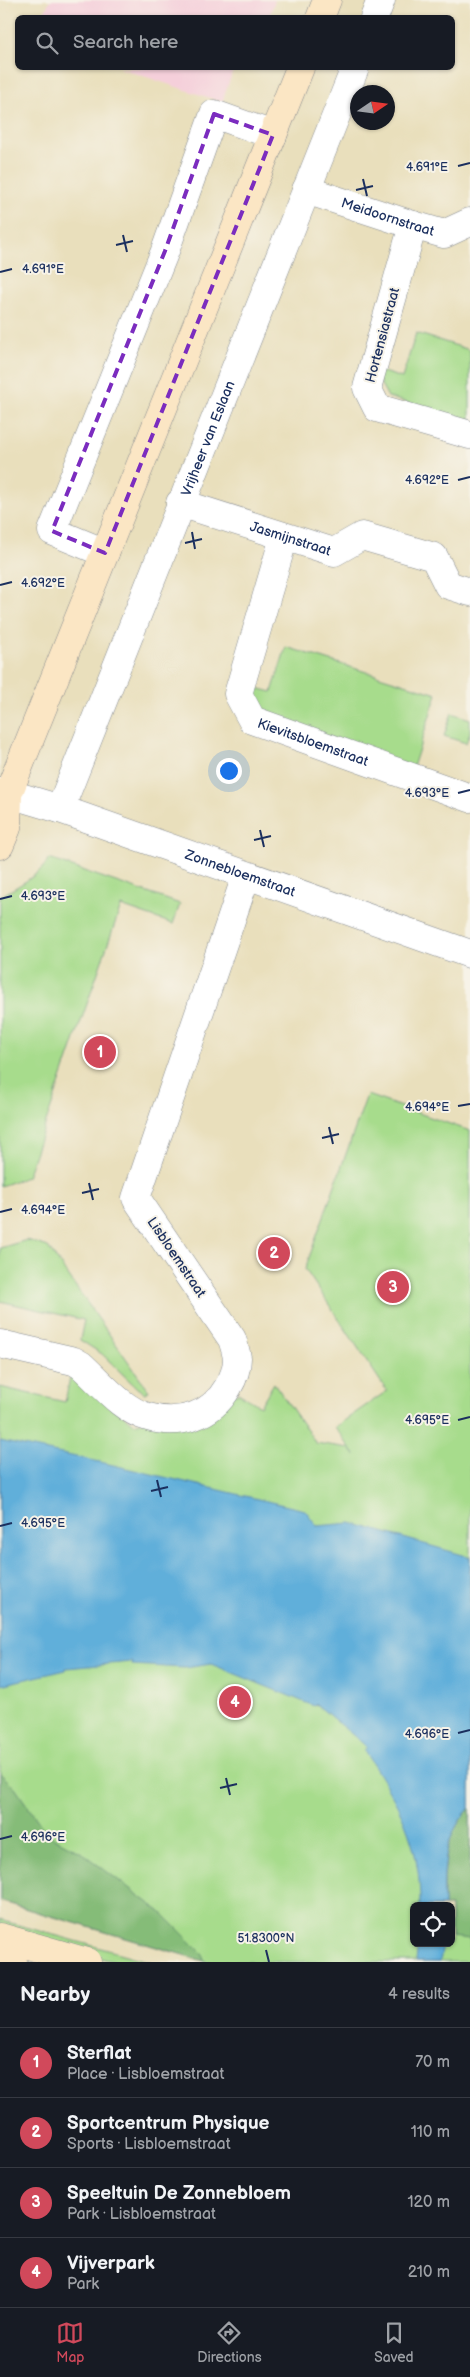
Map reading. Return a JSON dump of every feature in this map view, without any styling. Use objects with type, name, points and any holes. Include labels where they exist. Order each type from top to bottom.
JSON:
[{"type":"street","points":[[321,15],[327,0]]},
{"type":"street","points":[[375,15],[381,0]]},
{"type":"street","points":[[0,845],[8,828],[3,797],[105,552],[299,70]]},
{"type":"street","name":"Vrijheer van Eslaan","points":[[60,809],[180,503],[354,70]]},
{"type":"street","points":[[105,552],[52,531],[166,251],[214,114],[273,135]]},
{"type":"street","name":"Meidoornstraat","points":[[306,190],[444,234],[470,222]]},
{"type":"street","name":"Hortensiastraat","points":[[412,225],[367,388],[377,408],[470,435]]},
{"type":"street","name":"Jasmijnstraat","points":[[180,503],[334,552],[362,536],[434,557],[448,585],[470,592]]},
{"type":"street","name":"Kievitsbloemstraat","points":[[284,537],[238,694],[252,720],[470,798]]},
{"type":"street","name":"Zonnebloemstraat","points":[[3,797],[60,809],[470,954]]},
{"type":"street","name":"Lisbloemstraat","points":[[0,1344],[74,1361],[81,1365],[129,1409],[147,1417],[165,1420],[186,1419],[210,1409],[223,1396],[233,1377],[237,1359],[232,1339],[136,1198],[246,876]]},
{"type":"street","points":[[0,1937],[87,1962]]},
{"type":"street","points":[[0,1958],[12,1962]]},
{"type":"highlighted area","points":[[214,114],[273,135],[105,553],[52,531],[165,251]]},
{"type":"shaded area","points":[[50,0],[275,0],[270,15],[43,15]]},
{"type":"shaded area","points":[[125,70],[233,70],[222,102]]},
{"type":"green space","points":[[416,333],[470,350],[470,422],[388,397],[377,377],[380,371],[402,378]]},
{"type":"green space","points":[[286,647],[437,694],[413,767],[259,713],[249,686],[272,692]]},
{"type":"green space","points":[[452,713],[470,719],[470,733],[466,743],[444,736]]},
{"type":"green space","points":[[49,859],[180,904],[173,924],[121,906],[27,1177],[0,1186],[0,897],[27,881]]},
{"type":"green space","points":[[367,1095],[470,1131],[470,1962],[208,1962],[0,1901],[0,1387],[65,1402],[70,1377],[82,1380],[134,1424],[238,1393],[260,1406],[274,1383],[316,1443],[349,1448],[355,1455],[335,1427],[387,1391],[305,1269]]},
{"type":"green space","points":[[27,1240],[48,1247],[149,1391],[145,1393],[137,1388],[102,1354],[80,1340],[84,1320],[0,1301],[0,1248]]},
{"type":"green space","points":[[0,1773],[15,1788],[47,1834],[82,1853],[161,1912],[203,1954],[204,1961],[0,1901]]},
{"type":"green space","points":[[470,1808],[470,1939],[455,1937],[455,1902],[444,1902],[447,1854],[450,1842],[461,1819]]},
{"type":"green space","points":[[0,1920],[151,1962],[115,1962],[0,1930]]},
{"type":"water","points":[[0,1441],[100,1462],[305,1510],[317,1526],[351,1523],[470,1557],[470,1808],[454,1830],[446,1854],[444,1902],[420,1902],[419,1883],[412,1842],[397,1805],[364,1751],[367,1747],[316,1704],[314,1706],[211,1664],[185,1668],[132,1665],[132,1662],[66,1668],[66,1670],[0,1685]]},
{"type":"water","points":[[418,1947],[442,1947],[440,1962],[416,1962]]},
{"type":"place","name":"Sterflat","points":[[100,1052]]},
{"type":"place","name":"Sportcentrum Physique","points":[[274,1253]]},
{"type":"place","name":"Speeltuin De Zonnebloem","points":[[393,1287]]},
{"type":"place","name":"Vijverpark","points":[[235,1702]]}]
